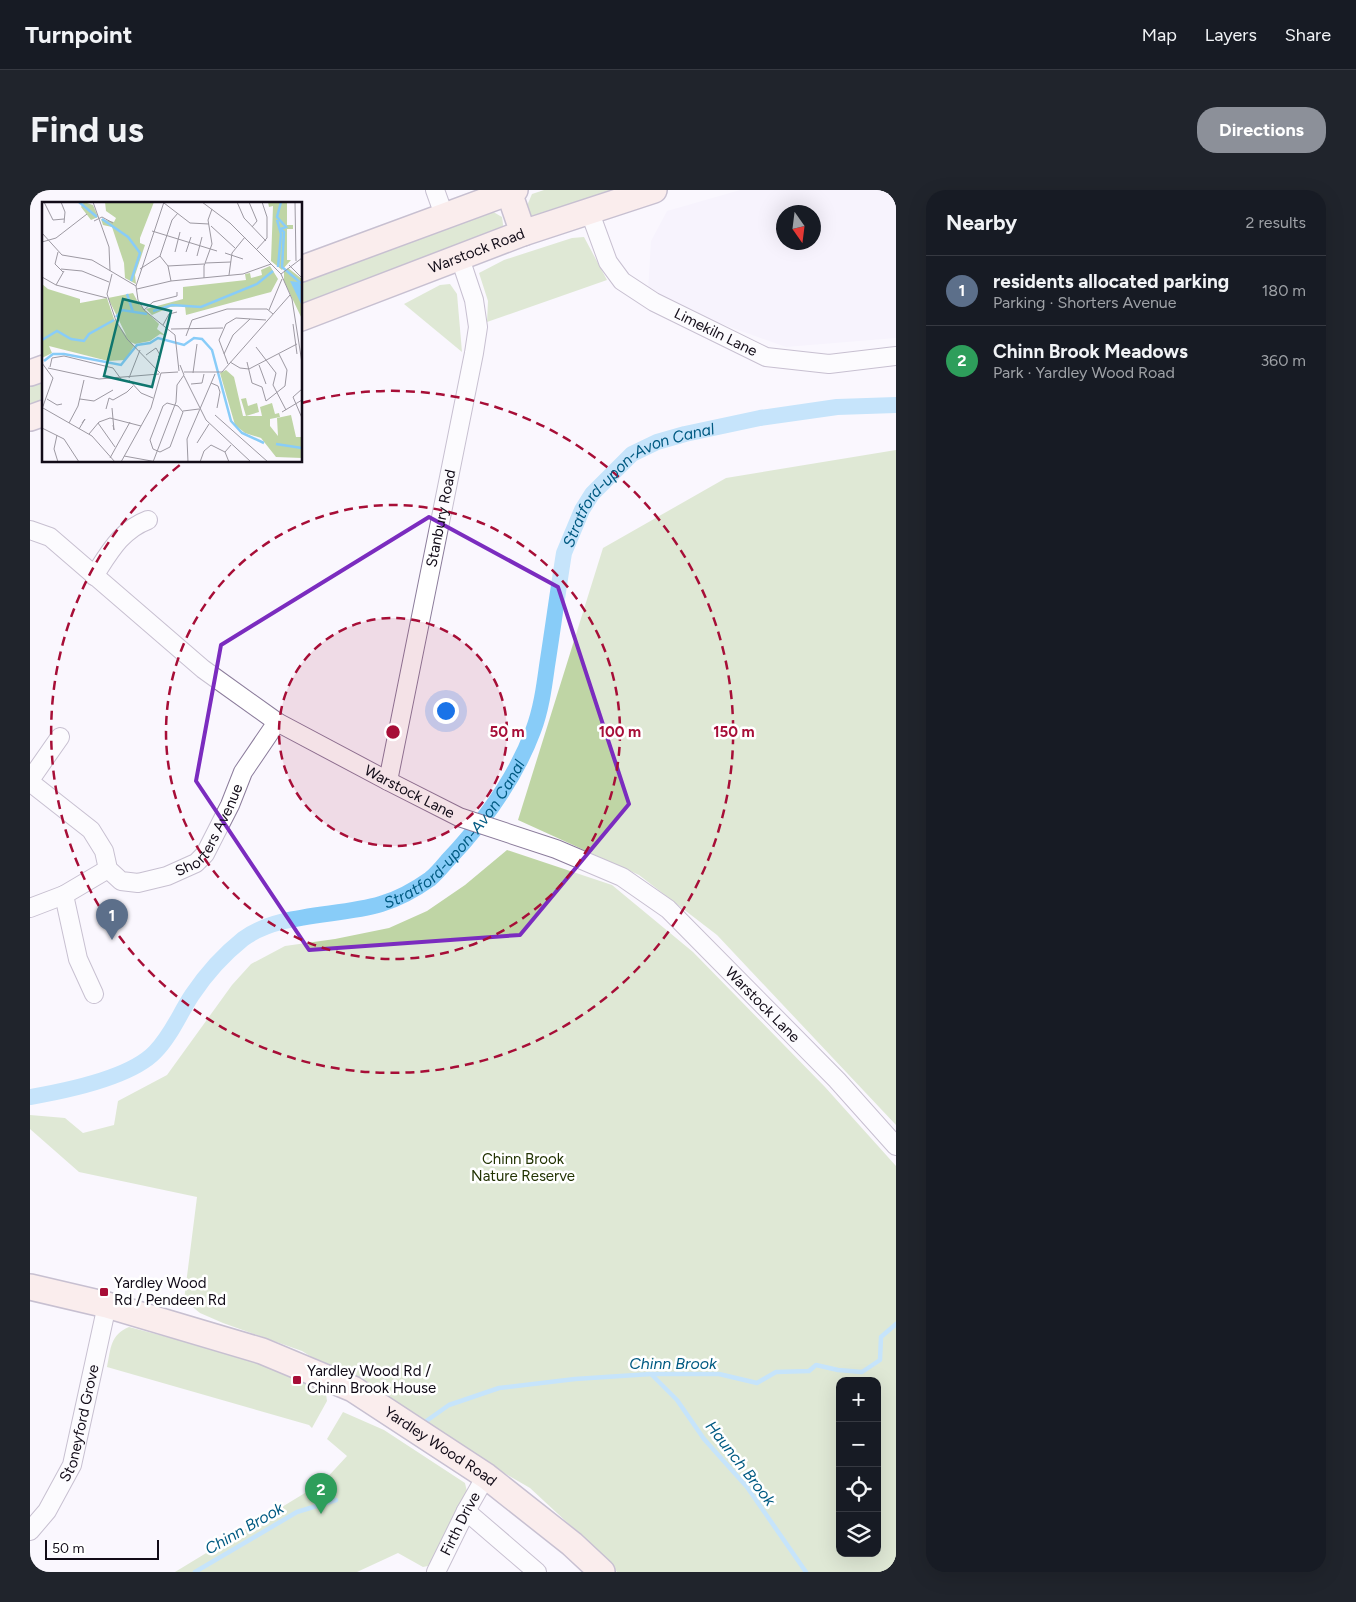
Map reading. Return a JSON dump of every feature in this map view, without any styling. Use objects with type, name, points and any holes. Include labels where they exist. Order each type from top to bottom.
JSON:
[{"type":"street","points":[[435,190],[444,215]]},
{"type":"street","name":"Warstock Road","points":[[302,318],[523,233],[654,190]]},
{"type":"street","points":[[302,270],[512,191],[523,233]]},
{"type":"street","name":"Limekiln Lane","points":[[589,210],[608,262],[622,282],[654,302],[766,357],[829,364],[896,356]]},
{"type":"street","name":"Stanbury Road","points":[[388,782],[476,344],[478,327],[474,300],[460,258]]},
{"type":"street","points":[[30,373],[42,369]]},
{"type":"street","points":[[30,418],[42,414]]},
{"type":"street","points":[[94,576],[120,537],[136,524],[148,520]]},
{"type":"street","name":"Warstock Lane","points":[[30,530],[50,537],[203,669],[277,722],[388,782],[459,817],[556,849],[622,877],[668,909],[830,1073],[896,1146]]},
{"type":"street","name":"Shorters Avenue","points":[[108,870],[121,881],[138,883],[167,876],[196,863],[205,854],[230,805],[243,772],[277,722]]},
{"type":"street","points":[[30,908],[64,895],[108,870],[104,850],[91,830],[30,781],[60,737]]},
{"type":"street","points":[[64,895],[78,959],[94,994]]},
{"type":"street","name":"Yardley Wood Road","points":[[30,1287],[107,1304],[262,1350],[353,1389],[486,1476],[572,1544],[602,1572]]},
{"type":"street","name":"Stoneyford Grove","points":[[30,1531],[47,1511],[72,1465],[107,1304]]},
{"type":"street","name":"Firth Drive","points":[[436,1572],[466,1511],[486,1476]]},
{"type":"street","points":[[466,1511],[537,1572]]},
{"type":"highlighted area","points":[[429,517],[558,587],[629,804],[520,935],[309,950],[196,781],[221,645]]},
{"type":"shaded area","points":[[740,190],[896,190],[896,338],[786,347],[716,322],[648,291],[651,241],[667,211]]},
{"type":"green space","points":[[544,190],[620,190],[531,218],[526,208],[532,194]]},
{"type":"green space","points":[[490,210],[502,217],[504,232],[302,307],[302,281]]},
{"type":"green space","points":[[584,237],[607,280],[487,322],[488,301],[479,273],[504,260],[572,238]]},
{"type":"green space","points":[[450,284],[457,294],[462,352],[404,304],[440,285]]},
{"type":"green space","points":[[42,378],[42,403],[30,407],[30,381]]},
{"type":"green space","points":[[896,450],[896,1125],[717,935],[639,875],[518,820],[603,548],[726,478]]},
{"type":"green space","name":"Chinn Brook Nature Reserve","points":[[507,850],[612,885],[693,952],[825,1087],[896,1166],[896,1572],[617,1572],[599,1552],[530,1488],[416,1422],[302,1351],[223,1323],[200,1313],[184,1300],[197,1197],[79,1172],[30,1129],[30,1115],[65,1118],[83,1133],[114,1125],[118,1101],[167,1075],[232,985],[251,964],[285,946],[335,939],[389,928],[427,911],[465,885]]},
{"type":"green space","points":[[129,1327],[256,1360],[326,1394],[327,1401],[312,1428],[309,1425],[107,1367],[112,1343],[118,1334]]},
{"type":"green space","points":[[343,1412],[384,1430],[465,1483],[468,1496],[428,1566],[423,1567],[398,1553],[357,1572],[175,1572],[323,1482],[347,1456],[327,1439]]},
{"type":"waterway","name":"Stratford-upon-Avon Canal","points":[[30,1097],[96,1082],[114,1076],[144,1061],[166,1039],[192,995],[209,972],[236,945],[258,930],[292,919],[364,908],[387,902],[419,886],[439,870],[485,816],[507,783],[526,749],[536,723],[542,699],[564,553],[582,510],[592,494],[632,454],[657,442],[685,434],[760,418],[837,407],[896,405]]},
{"type":"waterway","name":"Chinn Brook","points":[[422,1424],[449,1405],[499,1388],[575,1379],[651,1374],[719,1374],[757,1383],[776,1372],[809,1371],[816,1365],[838,1370],[862,1372],[880,1360],[881,1337],[896,1324]]},
{"type":"waterway","name":"Haunch Brook","points":[[651,1374],[677,1400],[704,1439],[747,1487],[806,1572]]},
{"type":"waterway","name":"Chinn Brook","points":[[195,1572],[297,1512],[336,1500]]},
{"type":"place","name":"residents allocated parking","points":[[112,940]]},
{"type":"place","name":"Yardley Wood Rd / Pendeen Rd","points":[[104,1292]]},
{"type":"place","name":"Yardley Wood Rd / Chinn Brook House","points":[[297,1380]]},
{"type":"place","name":"Chinn Brook Meadows","points":[[321,1514]]}]
